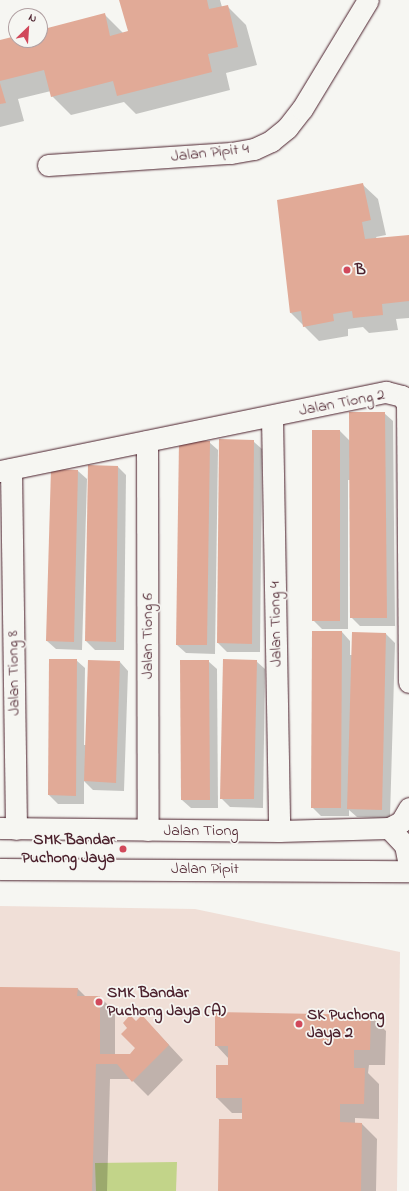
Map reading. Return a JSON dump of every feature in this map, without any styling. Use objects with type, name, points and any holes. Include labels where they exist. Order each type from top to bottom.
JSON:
[{"type":"street","name":"Jalan Pipit 4","points":[[48,165],[231,153],[254,149],[270,141],[287,128],[302,109],[368,0]]},
{"type":"street","name":"Jalan Tiong 2","points":[[5,470],[272,417],[386,392],[402,396],[407,404],[409,682]]},
{"type":"street","name":"Jalan Tiong 4","points":[[272,417],[279,831]]},
{"type":"street","name":"Jalan Tiong 6","points":[[147,441],[148,830]]},
{"type":"street","name":"Jalan Tiong 8","points":[[5,470],[8,828]]},
{"type":"street","name":"Jalan Tiong","points":[[8,828],[279,831],[399,819]]},
{"type":"street","points":[[399,819],[409,866]]},
{"type":"street","name":"Jalan Pipit","points":[[0,869],[409,871]]},
{"type":"shaded area","points":[[0,906],[195,909],[400,952],[397,1191],[0,1191]]},
{"type":"green space","points":[[177,1162],[176,1191],[96,1191],[95,1163]]},
{"type":"building","points":[[119,0],[207,0],[209,9],[228,5],[238,47],[208,54],[212,72],[117,96],[113,81],[51,97],[44,70],[0,81],[0,40],[8,38],[8,48],[48,48],[48,28],[105,13],[110,36],[128,31]]},
{"type":"building","points":[[0,83],[6,103],[0,104]]},
{"type":"building","name":"B","points":[[363,183],[371,220],[362,222],[365,239],[409,235],[409,301],[382,304],[383,315],[353,318],[352,311],[333,314],[334,321],[303,327],[301,311],[290,313],[277,200]]},
{"type":"building","points":[[349,412],[385,412],[387,618],[350,618]]},
{"type":"building","points":[[312,430],[340,430],[340,621],[312,621]]},
{"type":"building","points":[[219,439],[254,440],[252,644],[217,643]]},
{"type":"building","points":[[179,441],[210,441],[207,645],[176,645]]},
{"type":"building","points":[[88,465],[118,466],[116,642],[85,641]]},
{"type":"building","points":[[51,469],[78,470],[74,642],[46,641]]},
{"type":"building","points":[[312,631],[342,631],[341,808],[311,808]]},
{"type":"building","points":[[352,632],[386,633],[382,810],[347,809]]},
{"type":"building","points":[[49,659],[77,659],[76,796],[48,795]]},
{"type":"building","points":[[223,659],[257,660],[254,799],[220,799]]},
{"type":"building","points":[[88,660],[120,661],[116,783],[84,781]]},
{"type":"building","points":[[180,660],[209,660],[210,800],[181,800]]},
{"type":"building","points":[[0,987],[78,988],[77,996],[100,996],[100,1054],[130,1054],[135,1048],[121,1034],[127,1028],[123,1023],[130,1015],[136,1021],[142,1015],[169,1045],[132,1082],[117,1064],[96,1064],[92,1191],[0,1191]]},
{"type":"building","points":[[215,1012],[371,1015],[370,1050],[354,1050],[354,1068],[365,1068],[364,1104],[340,1104],[340,1122],[362,1123],[361,1191],[218,1191],[219,1119],[242,1119],[242,1098],[216,1098],[216,1065],[228,1065],[228,1046],[215,1046]]},
{"type":"place","name":"B","points":[[347,270]]},
{"type":"place","name":"SMK Bandar Puchong Jaya","points":[[123,849]]},
{"type":"place","name":"SMK Bandar Puchong Jaya (A)","points":[[99,1002]]},
{"type":"place","name":"SK Puchong Jaya 2","points":[[299,1024]]}]
